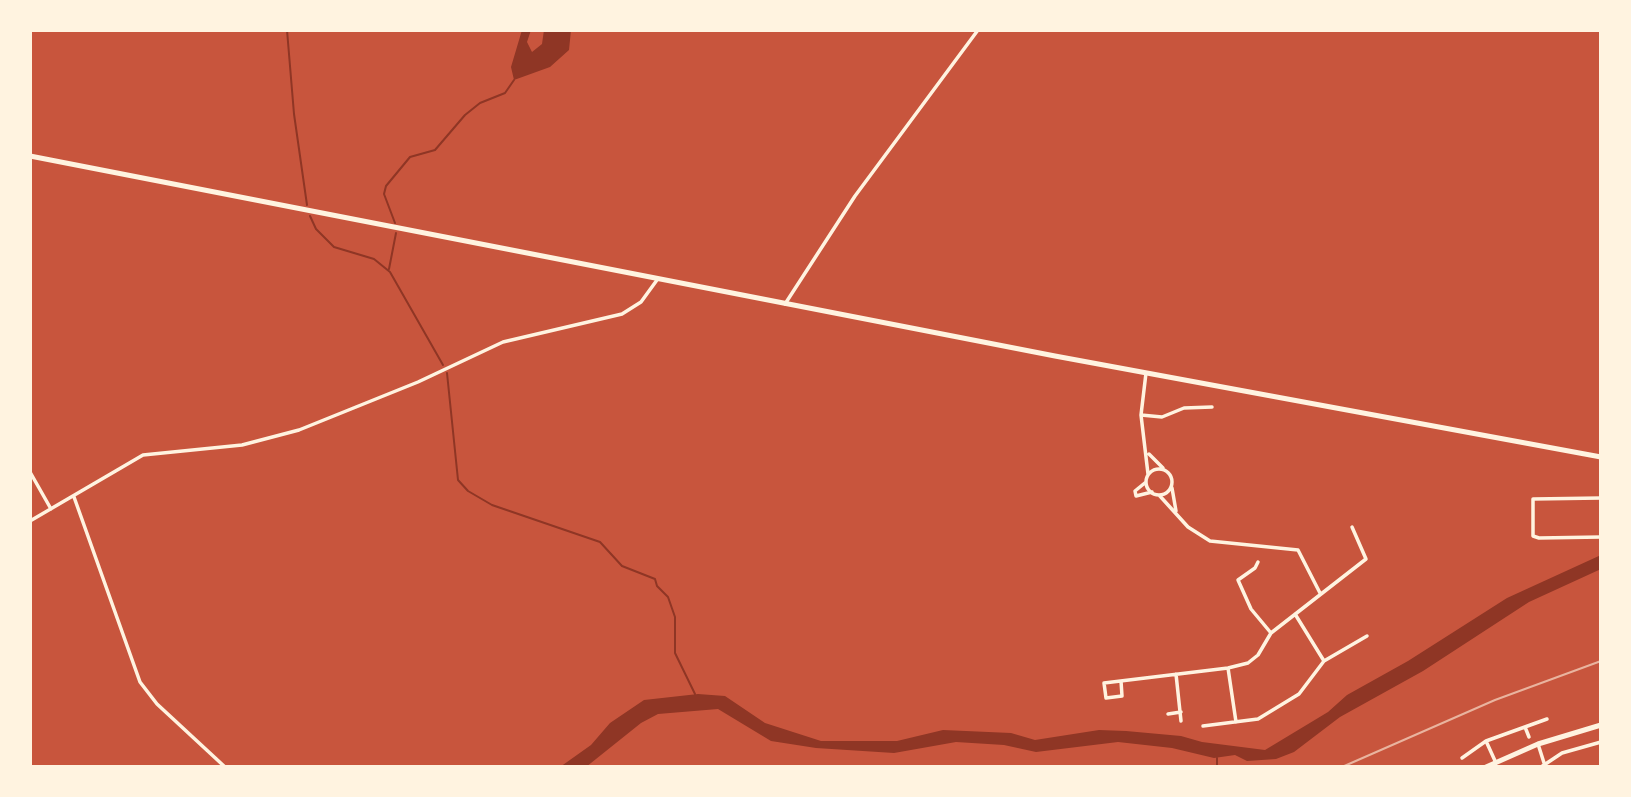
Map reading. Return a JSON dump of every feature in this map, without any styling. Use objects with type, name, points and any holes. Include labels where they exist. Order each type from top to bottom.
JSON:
[{"type":"main road","points":[[30,156],[785,304],[1601,457]]},
{"type":"main road","points":[[1486,767],[1538,744],[1601,725]]},
{"type":"street","points":[[785,304],[855,196],[978,30]]},
{"type":"street","points":[[30,521],[143,455],[242,445],[271,439],[373,401],[503,342],[622,314],[641,302],[657,279]]},
{"type":"street","points":[[1146,373],[1141,415],[1148,474],[1146,482],[1135,491],[1136,495],[1152,492],[1159,495],[1192,530],[1213,542],[1297,549],[1320,593]]},
{"type":"street","points":[[1141,415],[1162,417],[1183,408],[1212,407]]},
{"type":"street","points":[[1147,452],[1170,474],[1178,516]]},
{"type":"street","points":[[1148,474],[1156,469],[1164,470]]},
{"type":"street","points":[[30,472],[51,509]]},
{"type":"street","points":[[1146,482],[1152,492]]},
{"type":"street","points":[[1159,495],[1172,486]]},
{"type":"street","points":[[74,497],[140,682],[157,704],[225,767]]},
{"type":"street","points":[[1601,499],[1533,499],[1533,536],[1601,537]]},
{"type":"street","points":[[1121,681],[1122,696],[1106,698],[1104,683],[1228,668],[1254,659],[1271,633],[1366,558],[1352,527]]},
{"type":"street","points":[[1258,562],[1255,568],[1238,580],[1253,611],[1271,633]]},
{"type":"street","points":[[1295,614],[1324,661]]},
{"type":"street","points":[[1203,726],[1258,719],[1295,697],[1324,661],[1367,636]]},
{"type":"street","points":[[1228,668],[1236,722]]},
{"type":"street","points":[[1176,674],[1181,721]]},
{"type":"street","points":[[1168,714],[1181,712]]},
{"type":"street","points":[[1462,758],[1472,756],[1486,741],[1547,719]]},
{"type":"street","points":[[1525,727],[1529,737]]},
{"type":"street","points":[[1486,741],[1496,763]]},
{"type":"street","points":[[1538,744],[1544,767],[1562,753],[1601,742]]},
{"type":"shaded area","points":[[522,30],[531,30],[527,42],[532,52],[542,44],[544,30],[571,30],[569,50],[550,67],[514,80],[511,67]]},
{"type":"shaded area","points":[[1601,555],[1601,569],[1529,602],[1423,671],[1340,717],[1294,752],[1276,759],[1247,761],[1235,755],[1214,758],[1172,748],[1118,742],[1036,752],[1004,745],[956,742],[894,753],[816,748],[771,741],[718,709],[658,714],[641,723],[586,767],[560,767],[591,745],[610,723],[644,700],[698,694],[725,696],[765,723],[821,741],[897,741],[943,730],[1011,733],[1035,740],[1099,730],[1181,736],[1202,742],[1265,750],[1328,712],[1347,695],[1408,661],[1507,598]]},
{"type":"waterway","points":[[287,30],[294,114],[307,205]]},
{"type":"waterway","points":[[395,223],[384,194],[386,186],[410,157],[435,150],[465,115],[480,103],[505,93],[514,80]]},
{"type":"waterway","points":[[310,216],[316,229],[334,247],[374,259],[390,272],[443,365]]},
{"type":"waterway","points":[[389,269],[396,233]]},
{"type":"waterway","points":[[447,373],[458,480],[468,491],[492,505],[600,542],[622,566],[655,579],[657,586],[668,597],[675,617],[675,653],[695,694]]},
{"type":"waterway","points":[[1217,758],[1217,767]]},
{"type":"railway","points":[[1342,767],[1495,700],[1601,661]]}]
